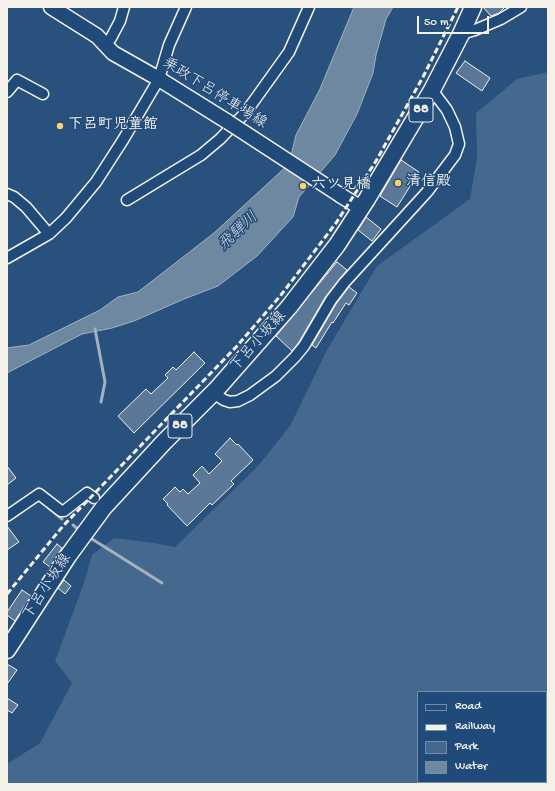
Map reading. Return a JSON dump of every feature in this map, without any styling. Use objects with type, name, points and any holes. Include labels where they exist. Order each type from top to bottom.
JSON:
[{"type":"main road","name":"乗政下呂停車場線","points":[[51,7],[97,36],[113,53],[159,79],[228,122],[361,208]]},
{"type":"main road","name":"下呂小坂線","points":[[7,650],[68,556],[104,507],[213,392],[289,307],[337,245],[432,90],[473,7]]},
{"type":"street","points":[[105,44],[111,38],[120,21],[124,7]]},
{"type":"street","points":[[7,258],[49,234],[66,218],[96,182],[159,79],[169,44],[186,7]]},
{"type":"street","points":[[127,200],[201,155],[220,139],[246,112],[289,52],[309,7]]},
{"type":"street","points":[[461,34],[476,30],[501,19],[521,7]]},
{"type":"street","points":[[7,92],[18,80],[43,94]]},
{"type":"street","points":[[213,392],[224,400],[230,402],[238,401],[250,395],[276,376],[304,346],[331,300],[344,283],[427,192],[455,155],[459,144],[455,127],[447,110],[432,90]]},
{"type":"street","points":[[7,194],[14,197],[26,207],[49,234]]},
{"type":"street","points":[[7,516],[39,494],[61,511],[64,511],[87,493],[94,498]]},
{"type":"green space","points":[[548,72],[548,784],[7,784],[7,764],[40,743],[72,683],[55,661],[84,583],[92,555],[114,538],[175,547],[258,466],[290,426],[327,350],[377,266],[470,199],[477,158],[476,113],[517,79]]},
{"type":"water","name":"飛騨川","points":[[354,7],[393,7],[386,19],[376,55],[373,73],[357,114],[335,155],[299,197],[293,217],[257,256],[218,286],[134,321],[112,328],[82,334],[7,373],[7,348],[29,345],[100,310],[118,297],[138,292],[214,233],[289,164],[296,135],[320,89]]},
{"type":"building","points":[[483,7],[505,7],[499,13],[491,16]]},
{"type":"building","points":[[465,61],[490,78],[482,91],[456,73]]},
{"type":"building","name":"清信殿","points":[[401,160],[419,172],[397,207],[380,196]]},
{"type":"building","points":[[366,217],[381,229],[372,241],[358,230]]},
{"type":"building","points":[[337,262],[347,270],[326,296],[299,342],[292,351],[276,336]]},
{"type":"building","points":[[349,287],[357,293],[349,305],[346,303],[316,348],[312,345],[336,304]]},
{"type":"building","points":[[194,352],[205,363],[134,433],[118,416],[146,389],[151,394],[168,378],[165,375],[173,367],[176,370]]},
{"type":"building","points":[[230,438],[253,460],[231,481],[234,484],[212,505],[210,503],[187,526],[163,499],[175,487],[180,492],[183,489],[188,494],[200,483],[193,475],[202,466],[209,474],[222,461],[215,454]]},
{"type":"building","points":[[7,466],[16,478],[7,485]]},
{"type":"building","points":[[7,526],[19,542],[7,550]]},
{"type":"building","points":[[57,544],[62,548],[50,567],[43,562]]},
{"type":"building","points":[[64,580],[71,586],[65,594],[58,588]]},
{"type":"building","points":[[22,590],[31,596],[15,621],[7,615],[7,612]]},
{"type":"building","points":[[7,664],[17,670],[7,684]]},
{"type":"building","points":[[7,698],[18,705],[12,713],[7,710]]},
{"type":"waterway","points":[[95,329],[105,382],[101,402]]},
{"type":"waterway","points":[[48,507],[62,519]]},
{"type":"waterway","points":[[73,525],[79,530]]},
{"type":"waterway","points":[[92,539],[162,583]]},
{"type":"railway","points":[[7,594],[63,526],[237,346],[281,295],[336,223],[376,161],[423,77],[458,7]]},
{"type":"place","name":"下呂町児童館","points":[[60,126]]},
{"type":"place","name":"清信殿","points":[[398,183]]},
{"type":"place","name":"六ツ見橋","points":[[303,186]]}]
